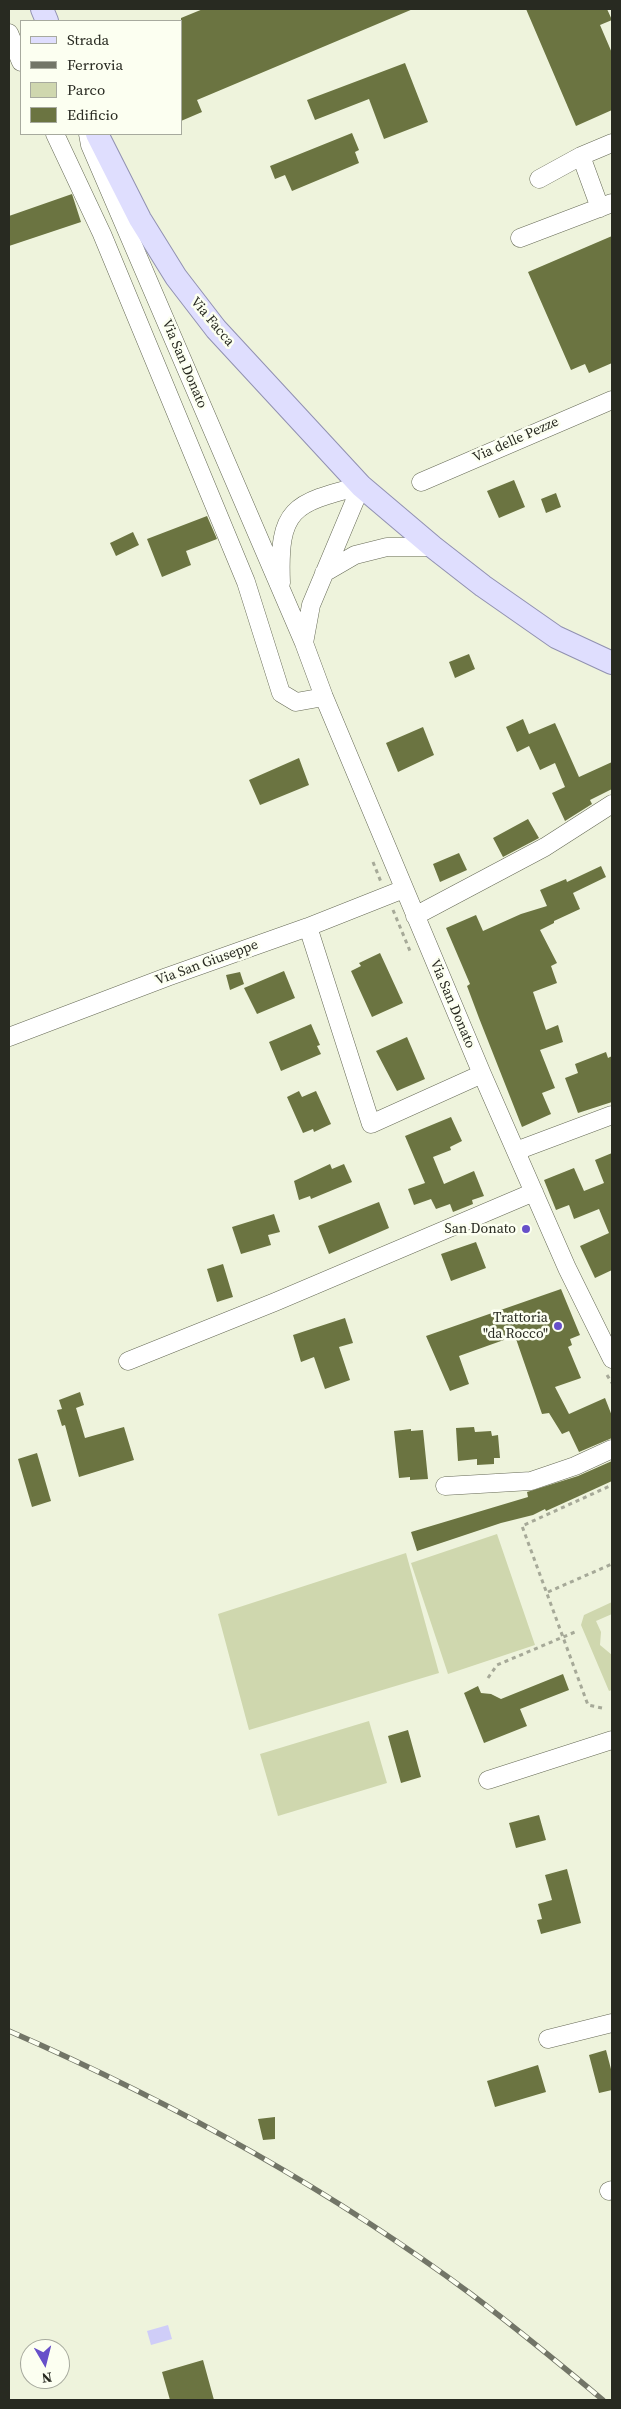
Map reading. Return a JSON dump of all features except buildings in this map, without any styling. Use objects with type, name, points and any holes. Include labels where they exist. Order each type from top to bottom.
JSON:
[{"type":"main road","name":"Via Facca","points":[[98,135],[140,219],[176,277],[216,329],[361,486],[433,547],[483,586],[556,637],[607,660]]},
{"type":"street","points":[[9,33],[20,60]]},
{"type":"street","points":[[55,135],[102,234],[246,582],[282,693],[296,702],[324,697]]},
{"type":"street","name":"Via San Donato","points":[[88,135],[90,145],[304,643],[324,697],[482,1074],[534,1192],[612,1359]]},
{"type":"street","points":[[538,179],[612,142]]},
{"type":"street","points":[[520,238],[606,206],[581,156]]},
{"type":"street","name":"Via delle Pezze","points":[[421,482],[612,400]]},
{"type":"street","points":[[304,643],[311,606],[361,486]]},
{"type":"street","name":"Via San Donato","points":[[282,593],[280,546],[285,524],[301,507],[320,496],[361,486]]},
{"type":"street","points":[[324,573],[355,555],[387,548],[433,547]]},
{"type":"street","points":[[416,916],[545,847],[612,804]]},
{"type":"street","name":"Via San Giuseppe","points":[[9,1037],[167,977],[308,927],[404,889]]},
{"type":"street","points":[[308,927],[371,1124],[482,1074]]},
{"type":"street","points":[[516,1151],[612,1116]]},
{"type":"street","points":[[128,1361],[275,1302],[534,1192]]},
{"type":"street","points":[[445,1486],[531,1481],[574,1466],[612,1449]]},
{"type":"street","points":[[488,1780],[612,1740]]},
{"type":"street","points":[[548,2039],[612,2023]]},
{"type":"path","points":[[602,1708],[588,1705],[548,1592],[522,1526],[612,1486]]},
{"type":"path","points":[[548,1592],[612,1564]]},
{"type":"path","points":[[488,1678],[497,1665],[575,1632]]},
{"type":"green space","points":[[497,1534],[535,1645],[448,1674],[411,1563]]},
{"type":"green space","points":[[406,1553],[439,1673],[249,1730],[218,1614]]},
{"type":"green space","points":[[612,1602],[612,1614],[596,1621],[601,1632],[600,1645],[612,1655],[612,1690],[609,1691],[581,1625],[584,1615]]},
{"type":"green space","points":[[369,1721],[387,1783],[278,1816],[260,1754]]},
{"type":"water","points":[[168,2325],[172,2339],[151,2345],[147,2331]]},
{"type":"railway","points":[[9,2031],[70,2058],[189,2117],[305,2183],[417,2255],[471,2294],[603,2400]]},
{"type":"place","name":"San Donato","points":[[526,1229]]},
{"type":"place","name":"Trattoria \"da Rocco\"","points":[[558,1326]]}]
